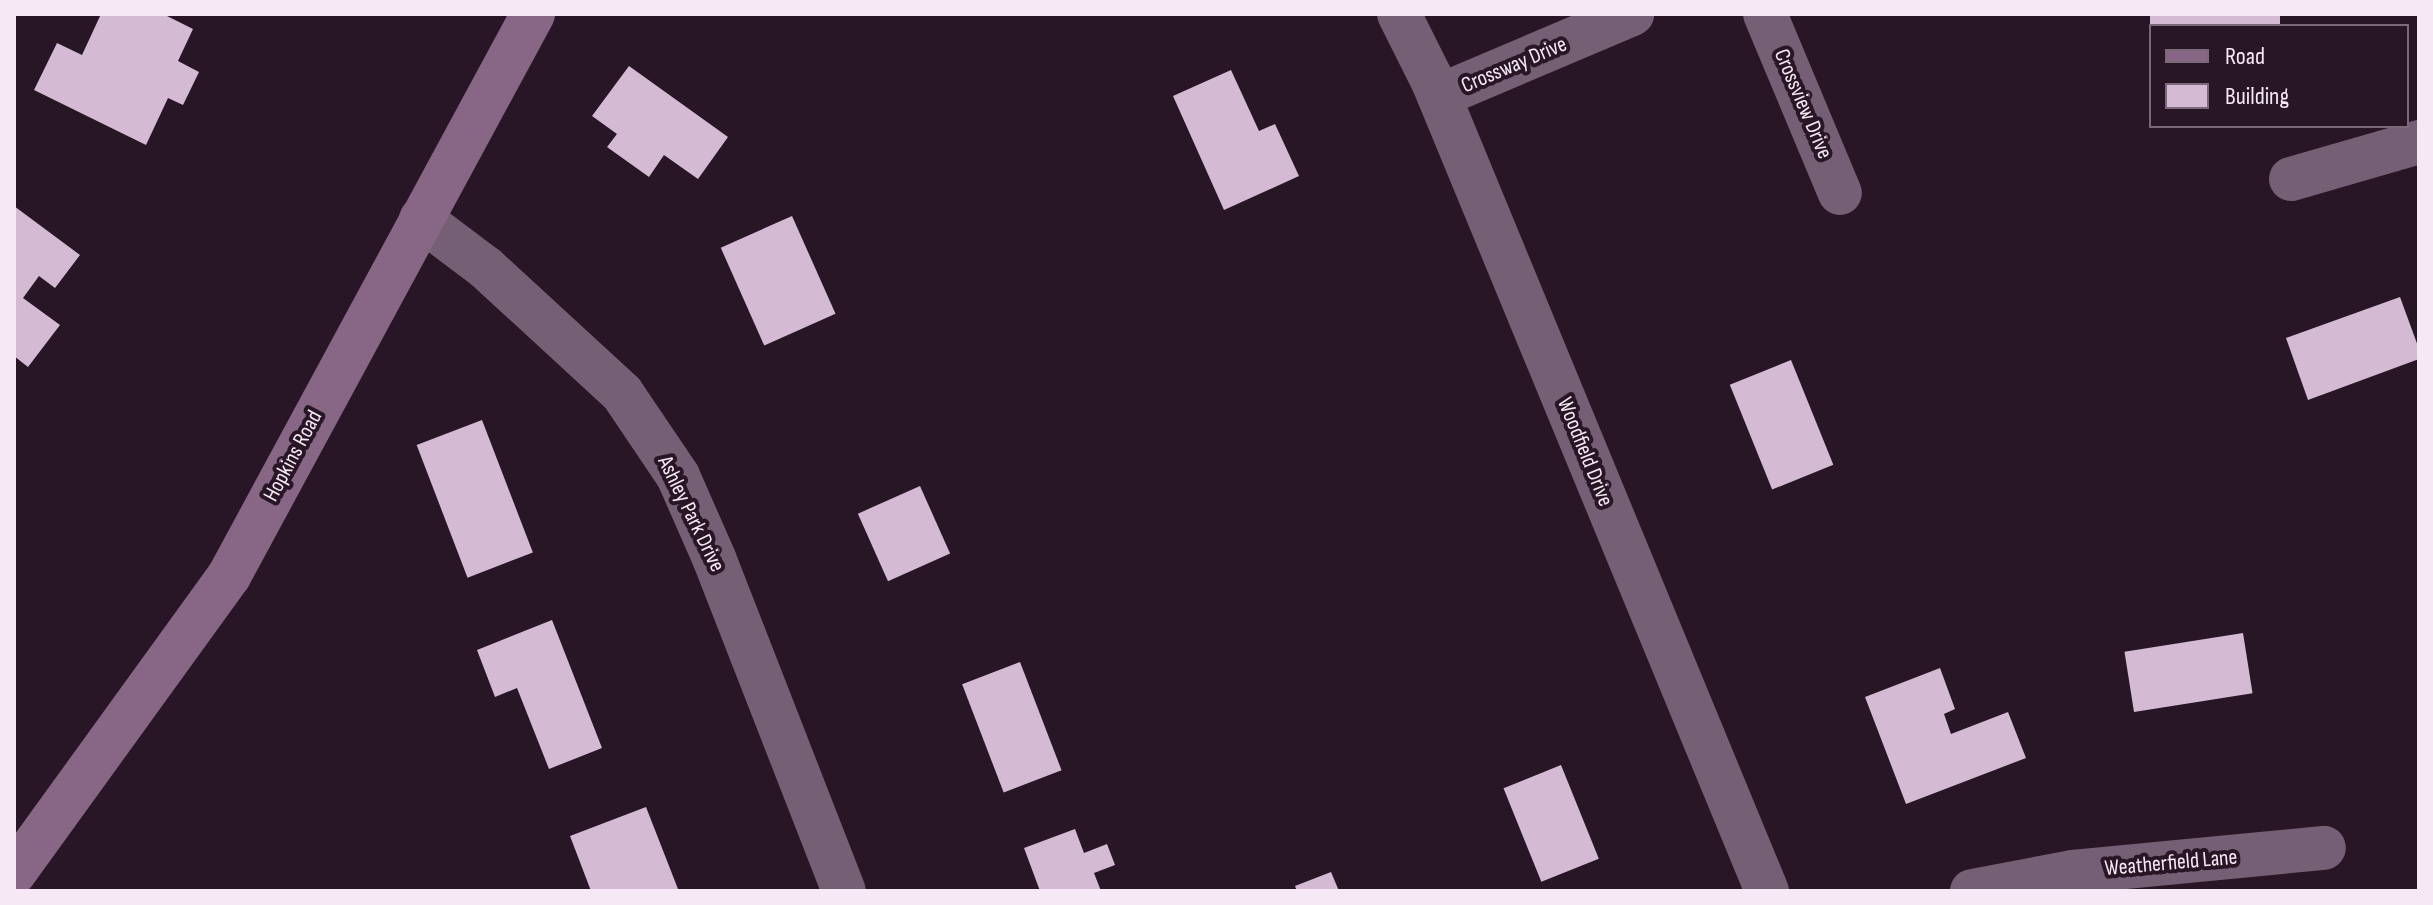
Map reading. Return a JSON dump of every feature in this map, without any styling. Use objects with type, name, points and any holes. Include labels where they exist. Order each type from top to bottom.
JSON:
[{"type":"main road","name":"Hopkins Road","points":[[14,873],[229,576],[533,14]]},
{"type":"street","name":"Woodfield Drive","points":[[1399,14],[1439,96],[1767,891]]},
{"type":"street","name":"Crossway Drive","points":[[1439,96],[1632,14]]},
{"type":"street","name":"Crossview Drive","points":[[1765,14],[1840,193]]},
{"type":"street","points":[[2291,179],[2419,142]]},
{"type":"street","name":"Ashley Park Drive","points":[[421,219],[486,268],[622,393],[678,476],[714,558],[844,891]]},
{"type":"street","name":"Weatherfield Lane","points":[[1972,891],[2073,872],[2324,848]]},
{"type":"building","points":[[101,14],[163,14],[193,29],[178,61],[199,72],[183,105],[168,98],[146,145],[34,90],[57,43],[82,55]]},
{"type":"building","points":[[2150,14],[2280,14],[2280,24],[2150,24]]},
{"type":"building","points":[[629,66],[728,137],[698,179],[664,155],[649,177],[607,147],[617,134],[592,116]]},
{"type":"building","points":[[1231,70],[1259,131],[1275,124],[1299,176],[1224,210],[1173,96]]},
{"type":"building","points":[[14,206],[80,255],[55,288],[39,276],[23,298],[60,325],[28,367],[14,356]]},
{"type":"building","points":[[792,216],[836,314],[764,345],[721,248]]},
{"type":"building","points":[[2400,297],[2419,349],[2419,359],[2308,400],[2286,338]]},
{"type":"building","points":[[1791,360],[1833,465],[1772,489],[1730,385]]},
{"type":"building","points":[[482,420],[533,553],[468,578],[417,445]]},
{"type":"building","points":[[920,486],[950,554],[888,581],[858,514]]},
{"type":"building","points":[[552,620],[602,748],[549,769],[517,688],[495,697],[477,650]]},
{"type":"building","points":[[2243,633],[2253,693],[2134,712],[2124,652]]},
{"type":"building","points":[[1020,662],[1062,770],[1004,793],[962,684]]},
{"type":"building","points":[[1940,668],[1955,709],[1944,714],[1951,734],[2008,712],[2026,758],[1906,804],[1865,697]]},
{"type":"building","points":[[1561,765],[1599,859],[1541,882],[1504,788]]},
{"type":"building","points":[[646,807],[678,889],[591,891],[570,836]]},
{"type":"building","points":[[1075,829],[1084,853],[1107,844],[1115,865],[1094,873],[1101,891],[1040,891],[1024,848]]},
{"type":"building","points":[[1331,872],[1339,891],[1297,891],[1295,886]]}]
